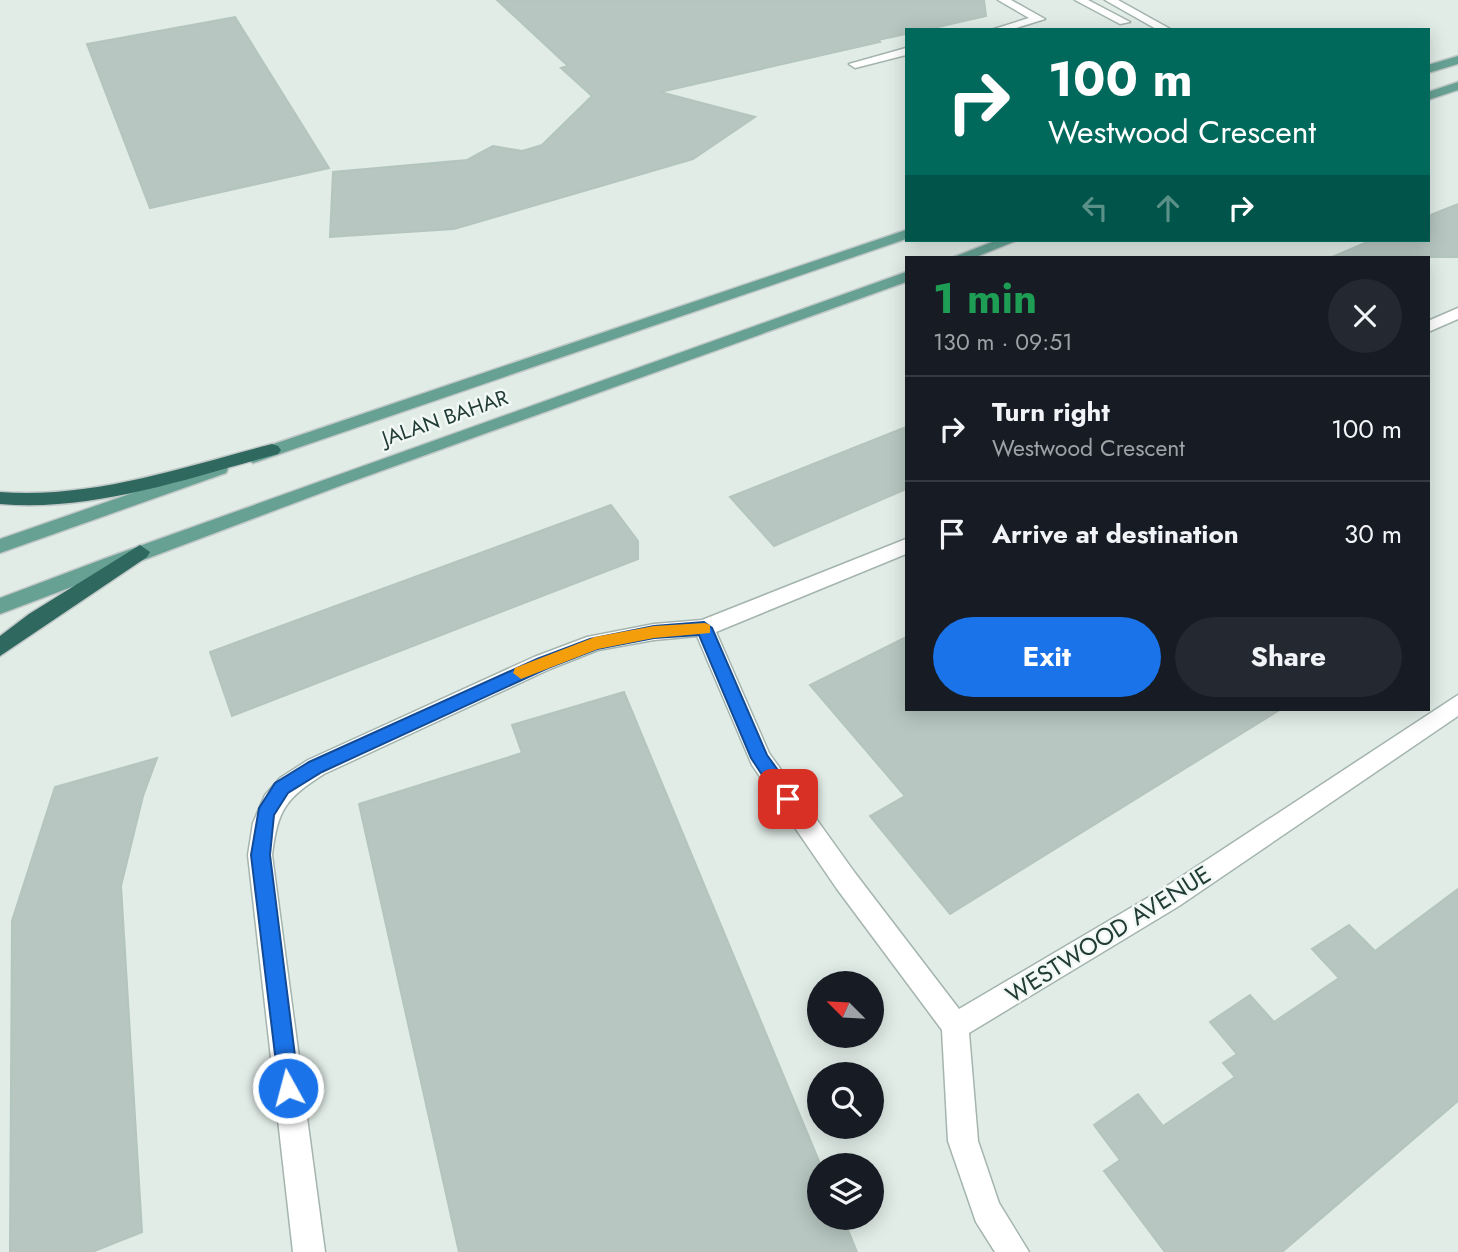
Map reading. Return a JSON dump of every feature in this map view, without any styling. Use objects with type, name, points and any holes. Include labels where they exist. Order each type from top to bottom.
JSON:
[{"type":"highway","points":[[0,498],[14,501],[78,498],[272,450]]},
{"type":"highway","points":[[0,648],[36,618],[141,552]]},
{"type":"main road","points":[[1430,68],[1458,60]]},
{"type":"main road","points":[[1430,95],[1458,86]]},
{"type":"main road","name":"JALAN BAHAR","points":[[0,546],[272,450],[905,234]]},
{"type":"main road","points":[[964,256],[997,242]]},
{"type":"main road","name":"JALAN BAHAR","points":[[0,606],[141,552],[905,277]]},
{"type":"street","points":[[1003,0],[1039,19],[1004,28]]},
{"type":"street","points":[[1080,0],[1134,28]]},
{"type":"street","points":[[1110,0],[1163,28]]},
{"type":"street","points":[[855,64],[905,52]]},
{"type":"street","points":[[1430,326],[1458,313]]},
{"type":"street","points":[[309,1252],[260,855],[265,813],[282,788],[316,767],[542,663],[595,643],[654,632],[704,628],[905,546]]},
{"type":"street","points":[[704,628],[760,758],[846,881],[955,1026],[963,1141],[987,1211],[1013,1252]]},
{"type":"street","name":"WESTWOOD AVENUE","points":[[955,1026],[1015,993],[1170,898],[1458,704]]},
{"type":"building","points":[[497,0],[984,0],[986,16],[934,28],[905,28],[905,34],[878,40],[880,42],[660,92],[755,117],[693,159],[454,229],[330,237],[333,172],[467,160],[493,146],[522,151],[542,145],[592,96],[561,68],[568,66]]},
{"type":"building","points":[[235,17],[329,168],[150,208],[87,44]]},
{"type":"building","points":[[1458,204],[1458,257],[1334,256],[1367,242],[1430,242],[1430,215]]},
{"type":"building","points":[[905,427],[905,489],[774,546],[730,497]]},
{"type":"building","points":[[611,505],[638,541],[638,559],[232,716],[210,652]]},
{"type":"building","points":[[905,638],[905,711],[1278,711],[950,914],[870,816],[905,796],[810,685]]},
{"type":"building","points":[[624,692],[807,1132],[807,1139],[810,1139],[816,1153],[807,1153],[807,1230],[848,1230],[857,1252],[459,1252],[359,804],[522,753],[512,725]]},
{"type":"building","points":[[157,758],[143,796],[121,886],[142,1232],[92,1252],[10,1252],[12,921],[55,787]]},
{"type":"building","points":[[1458,889],[1458,1101],[1282,1252],[1165,1252],[1104,1171],[1120,1160],[1094,1125],[1138,1094],[1163,1126],[1235,1077],[1223,1063],[1237,1054],[1210,1022],[1250,995],[1274,1022],[1339,978],[1312,949],[1349,925],[1375,951]]},
{"type":"slow traffic","points":[[521,673],[595,643],[654,632],[705,629]]},
{"type":"route","points":[[288,1088],[260,855],[265,813],[282,788],[316,767],[542,663],[595,643],[654,632],[704,628],[760,758],[788,799]]}]
